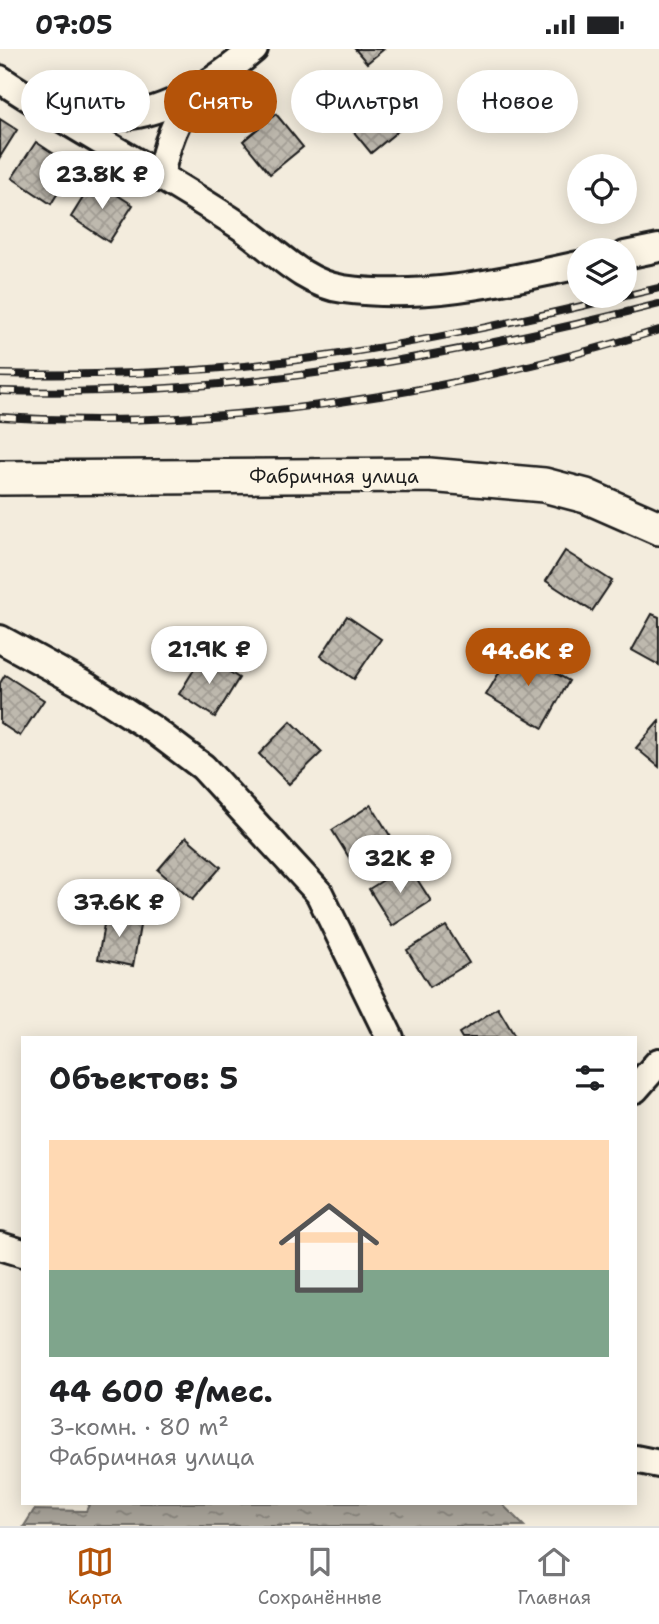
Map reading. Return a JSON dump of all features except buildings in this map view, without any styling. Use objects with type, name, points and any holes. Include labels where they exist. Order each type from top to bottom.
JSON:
[{"type":"main road","name":"Фабричная улица","points":[[0,478],[429,475],[544,485],[586,496],[659,528]]},
{"type":"street","points":[[224,70],[254,49]]},
{"type":"street","points":[[0,79],[21,93]]},
{"type":"street","points":[[85,133],[241,227],[299,272],[340,288],[403,293],[467,289],[567,268]]},
{"type":"street","points":[[160,178],[170,133]]},
{"type":"street","points":[[637,253],[659,248]]},
{"type":"street","points":[[0,639],[154,730],[203,768],[319,893],[389,1036]]},
{"type":"street","points":[[637,1087],[659,1062]]},
{"type":"street","points":[[0,1246],[21,1252]]},
{"type":"street","points":[[637,1459],[659,1464]]},
{"type":"water","points":[[89,1505],[503,1505],[524,1526],[24,1526],[34,1510],[86,1511]]},
{"type":"railway","points":[[0,374],[156,372],[312,358],[443,336],[659,288]]},
{"type":"railway","points":[[0,391],[83,392],[167,388],[332,371],[496,342],[659,304]]},
{"type":"railway","points":[[0,417],[83,420],[166,418],[250,413],[333,403],[498,373],[659,330]]}]
